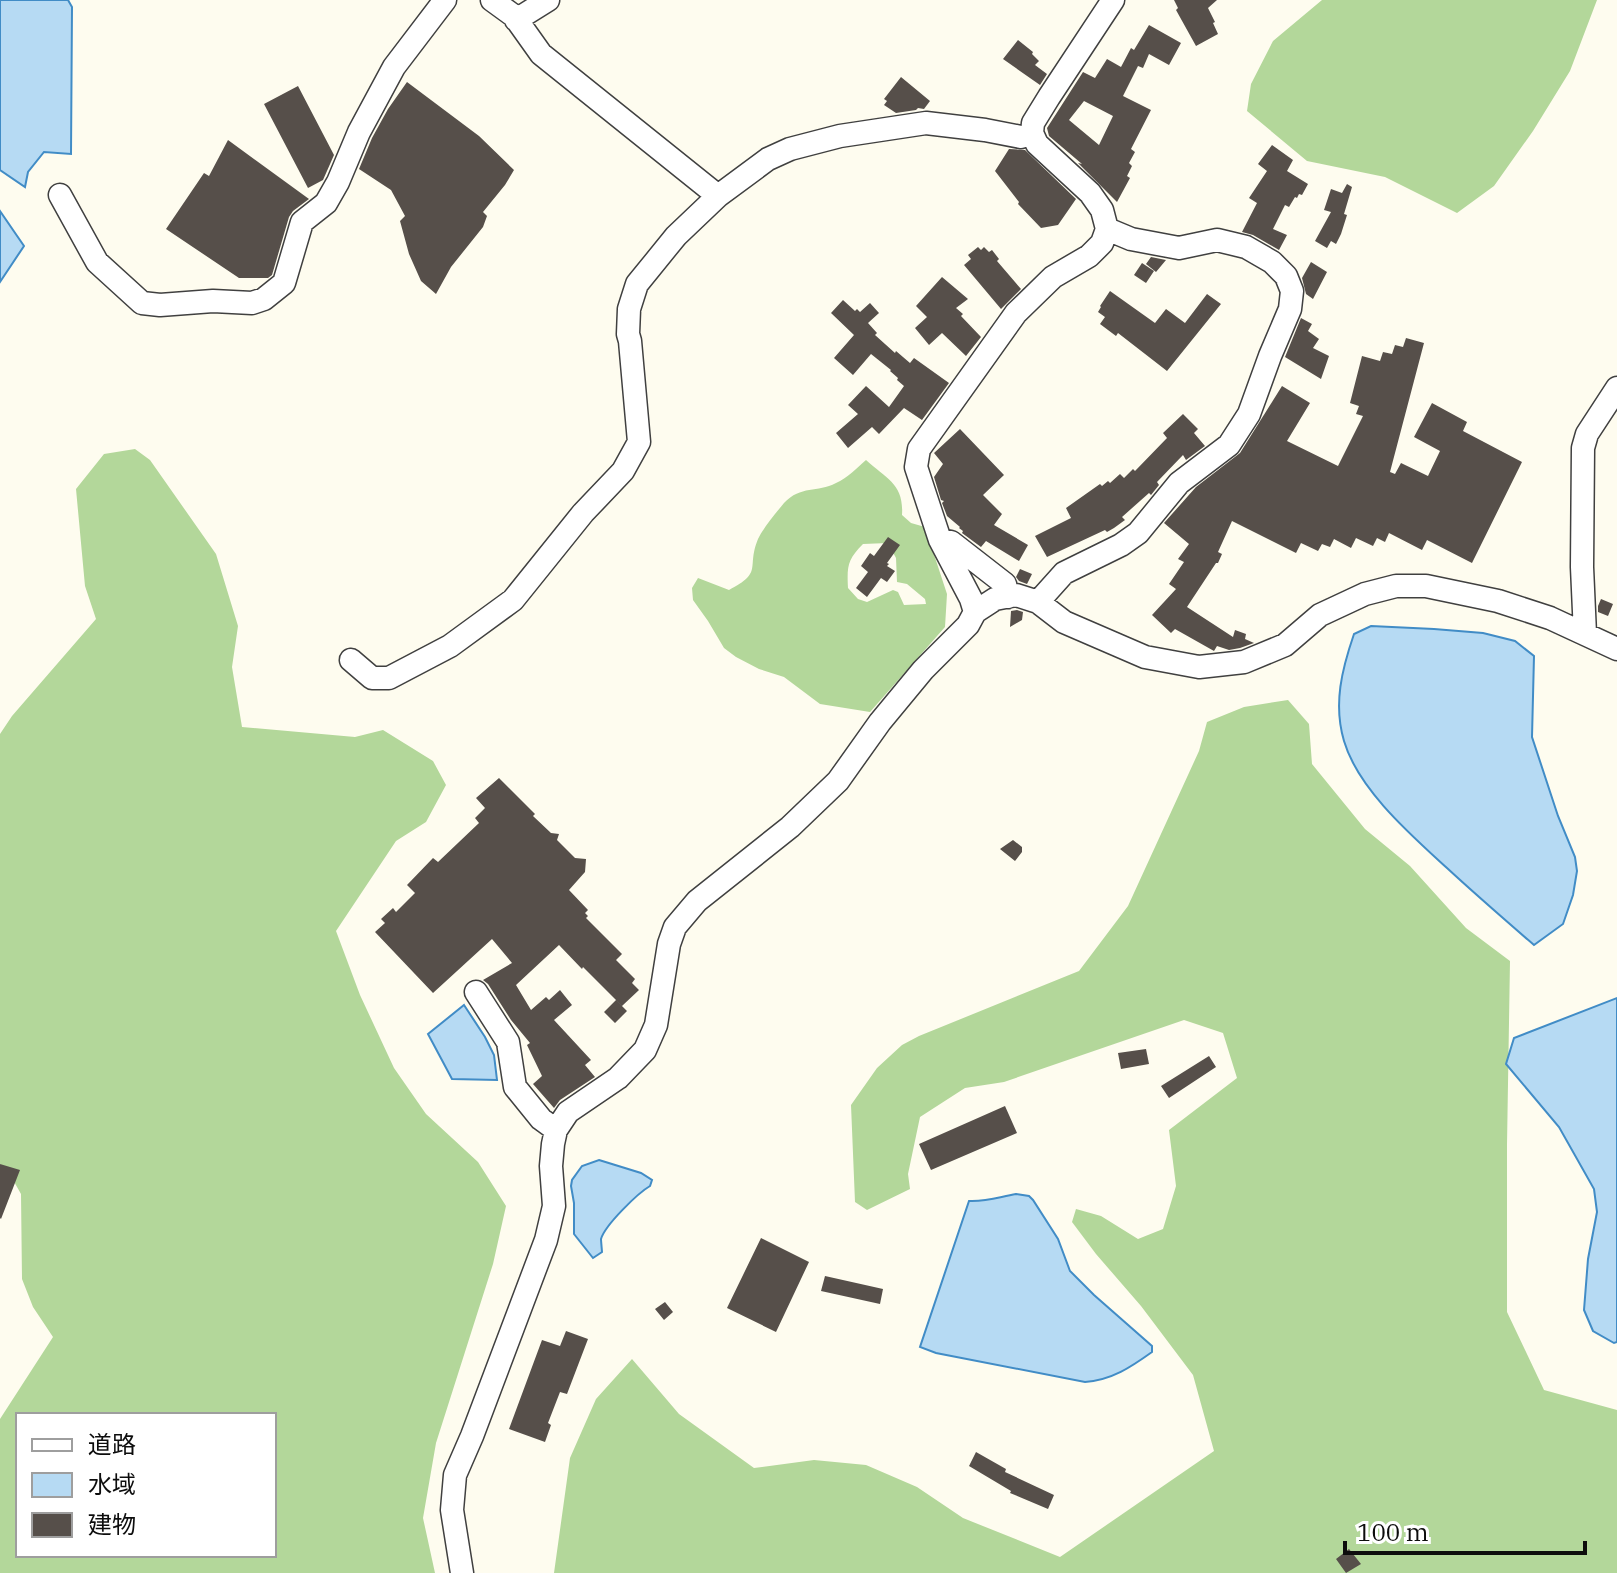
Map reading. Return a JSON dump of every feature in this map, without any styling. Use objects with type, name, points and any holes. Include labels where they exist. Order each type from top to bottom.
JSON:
[{"type":"street","points":[[60,195],[97,262],[142,303],[252,303],[264,299],[284,283],[302,222],[326,203],[394,67],[445,0]]},
{"type":"street","points":[[492,0],[516,20],[541,54],[718,196]]},
{"type":"street","points":[[516,20],[548,0]]},
{"type":"street","points":[[975,612],[940,540],[916,467],[919,449],[1016,313],[1053,277],[1089,256],[1102,243],[1107,229],[1102,210],[1090,193],[1037,144],[1032,133],[1033,123],[1113,0]]},
{"type":"street","points":[[351,660],[372,678],[389,678],[450,646],[513,600],[583,513],[623,471],[639,442],[628,334],[629,309],[637,284],[676,236],[718,196],[768,159],[790,149],[840,136],[926,123],[1021,137],[1032,133]]},
{"type":"street","points":[[1038,602],[1064,573],[1121,545],[1138,533],[1179,483],[1229,445],[1249,414],[1290,309],[1292,291],[1286,276],[1272,262],[1246,247],[1217,240],[1179,248],[1131,239],[1107,229]]},
{"type":"street","points":[[1585,634],[1583,448],[1587,434],[1617,388]]},
{"type":"street","points":[[940,540],[951,542],[1005,584],[1008,597]]},
{"type":"street","points":[[462,1573],[452,1510],[455,1475],[546,1240],[554,1206],[551,1166],[556,1130],[568,1112],[618,1078],[645,1050],[656,1025],[669,944],[675,927],[686,913],[790,827],[838,781],[880,722],[923,670],[968,625],[975,612],[995,599],[1016,595],[1038,602],[1064,622],[1145,657],[1199,667],[1244,662],[1285,645],[1320,615],[1365,594],[1396,586],[1426,586],[1498,601],[1550,618],[1617,649]]},
{"type":"street","points":[[476,992],[508,1042],[515,1087],[541,1119],[556,1130]]},
{"type":"green space","points":[[1322,0],[1597,0],[1570,71],[1533,131],[1494,186],[1457,213],[1385,177],[1307,161],[1247,111],[1251,84],[1273,41]]},
{"type":"green space","points":[[135,449],[150,460],[216,554],[238,626],[232,667],[242,727],[355,737],[383,730],[433,761],[446,785],[426,822],[396,841],[336,931],[360,995],[394,1068],[426,1114],[478,1162],[506,1206],[493,1264],[436,1443],[423,1518],[435,1573],[0,1573],[0,1419],[53,1337],[33,1307],[22,1279],[21,1194],[8,1171],[0,1164],[0,734],[96,619],[85,586],[76,489],[104,454]]},
{"type":"green space","points":[[866,460],[897,489],[902,515],[911,523],[925,527],[947,594],[945,627],[870,712],[820,704],[784,677],[736,657],[724,648],[693,600],[692,588],[698,578],[729,590],[747,579],[760,534],[790,497],[836,483]],"holes":[[[888,543],[896,558],[897,582],[907,584],[925,599],[926,604],[904,605],[898,592],[893,590],[867,602],[858,599],[848,588],[849,564],[863,544]]]},
{"type":"green space","points":[[1288,700],[1309,724],[1312,764],[1365,829],[1410,866],[1466,928],[1510,961],[1507,1312],[1544,1390],[1617,1410],[1617,1573],[554,1573],[570,1458],[596,1399],[632,1359],[679,1414],[754,1468],[814,1460],[866,1465],[917,1487],[963,1518],[1060,1557],[1214,1451],[1193,1375],[1072,1222],[1076,1209],[1101,1216],[1138,1239],[1163,1229],[1176,1186],[1169,1130],[1237,1078],[1223,1033],[1184,1020],[1004,1082],[965,1088],[920,1117],[908,1174],[910,1189],[867,1210],[855,1202],[851,1105],[877,1068],[902,1045],[1079,971],[1128,906],[1199,751],[1207,722],[1244,707]]},
{"type":"water","points":[[0,0],[68,0],[72,7],[71,154],[44,152],[28,172],[25,187],[0,170]]},
{"type":"water","points":[[0,211],[24,246],[0,282]]},
{"type":"water","points":[[1371,626],[1483,633],[1515,641],[1534,656],[1532,737],[1575,857],[1577,871],[1563,924],[1534,945],[1402,826],[1373,794],[1351,759],[1339,714],[1340,687],[1354,634]]},
{"type":"water","points":[[1617,998],[1617,1342],[1614,1343],[1593,1331],[1584,1310],[1588,1259],[1597,1212],[1594,1189],[1559,1127],[1506,1064],[1514,1038]]},
{"type":"water","points":[[464,1005],[494,1055],[497,1080],[452,1079],[428,1034]]},
{"type":"water","points":[[599,1160],[641,1173],[652,1180],[650,1186],[630,1202],[609,1226],[601,1239],[602,1252],[593,1258],[574,1234],[571,1186],[582,1166]]},
{"type":"water","points":[[1016,1194],[1029,1196],[1033,1200],[1058,1239],[1070,1271],[1152,1346],[1152,1352],[1113,1376],[1085,1382],[936,1353],[920,1347],[969,1201]]},
{"type":"building","points":[[1174,0],[1217,0],[1208,8],[1218,34],[1196,46],[1176,10]]},
{"type":"building","points":[[1149,25],[1181,43],[1169,65],[1149,54],[1143,68],[1138,66],[1123,96],[1151,110],[1131,149],[1135,152],[1129,163],[1132,166],[1127,176],[1130,178],[1117,202],[1078,163],[1082,164],[1049,136],[1047,128],[1083,72],[1095,78],[1107,59],[1121,67],[1131,48],[1134,50]],"holes":[[[1084,101],[1113,116],[1099,145],[1069,120]]]},
{"type":"building","points":[[1018,40],[1033,52],[1039,61],[1035,65],[1047,74],[1040,85],[1003,59]]},
{"type":"building","points":[[901,77],[930,101],[924,109],[896,113],[884,105],[887,101],[884,99]]},
{"type":"building","points":[[407,82],[479,136],[514,170],[483,212],[487,216],[483,227],[451,267],[436,294],[421,281],[409,254],[400,221],[405,216],[391,190],[359,169],[388,109]]},
{"type":"building","points":[[298,86],[334,155],[323,180],[308,188],[264,104]]},
{"type":"building","points":[[228,140],[309,199],[289,217],[272,275],[268,278],[239,278],[166,229],[204,173],[209,176]]},
{"type":"building","points":[[1272,145],[1293,160],[1287,171],[1308,184],[1289,207],[1285,205],[1273,229],[1287,235],[1279,250],[1242,232],[1257,203],[1249,198],[1267,171],[1258,164]]},
{"type":"building","points":[[1009,149],[1025,150],[1076,199],[1058,225],[1041,228],[1018,204],[995,171]]},
{"type":"building","points":[[1347,184],[1352,187],[1344,214],[1347,215],[1336,244],[1331,241],[1327,248],[1315,241],[1331,212],[1324,210],[1331,189],[1342,193]]},
{"type":"building","points":[[978,247],[981,250],[984,247],[989,252],[992,250],[999,259],[997,261],[1021,289],[1001,309],[964,265],[971,259],[968,255]]},
{"type":"building","points":[[1151,257],[1166,260],[1156,272],[1146,264]]},
{"type":"building","points":[[1311,262],[1327,272],[1313,299],[1306,294],[1302,278]]},
{"type":"building","points":[[1142,263],[1154,271],[1146,283],[1134,275]]},
{"type":"building","points":[[942,277],[968,299],[956,308],[981,337],[966,356],[942,333],[929,345],[915,328],[927,317],[916,306]]},
{"type":"building","points":[[1110,291],[1155,323],[1166,309],[1185,323],[1207,294],[1221,304],[1167,371],[1118,333],[1116,336],[1100,324],[1105,317],[1098,312]]},
{"type":"building","points":[[843,300],[860,312],[870,303],[879,313],[868,323],[877,333],[875,335],[910,363],[914,358],[949,383],[922,420],[904,408],[879,434],[872,427],[848,448],[836,433],[858,414],[848,405],[866,386],[889,407],[904,386],[891,370],[871,354],[853,375],[834,358],[854,335],[831,313]]},
{"type":"building","points":[[1301,318],[1312,324],[1308,331],[1319,339],[1313,348],[1329,356],[1321,379],[1285,357]]},
{"type":"building","points":[[1406,338],[1424,343],[1390,472],[1395,474],[1401,463],[1428,476],[1440,451],[1414,437],[1432,403],[1467,422],[1463,431],[1522,462],[1472,563],[1427,540],[1422,550],[1389,533],[1385,542],[1377,538],[1373,546],[1356,538],[1351,548],[1334,539],[1330,547],[1322,544],[1318,551],[1301,543],[1296,553],[1232,521],[1218,552],[1222,554],[1218,563],[1187,607],[1233,637],[1235,630],[1246,634],[1245,639],[1254,643],[1229,650],[1217,646],[1214,651],[1175,629],[1171,633],[1152,615],[1176,589],[1169,584],[1184,562],[1178,559],[1189,544],[1164,523],[1196,487],[1240,453],[1282,386],[1310,403],[1287,441],[1338,466],[1363,416],[1356,414],[1359,406],[1350,403],[1362,356],[1380,361],[1383,352],[1392,354],[1395,345],[1403,347]]},
{"type":"building","points":[[1183,414],[1198,429],[1194,433],[1205,446],[1186,460],[1183,455],[1157,482],[1159,485],[1151,495],[1149,493],[1122,517],[1125,520],[1114,528],[1047,557],[1035,536],[1071,518],[1066,508],[1100,484],[1110,483],[1120,474],[1124,478],[1133,469],[1135,471],[1167,438],[1163,433]]},
{"type":"building","points":[[960,429],[1004,475],[983,495],[1002,514],[994,525],[1028,545],[1019,561],[986,541],[981,547],[962,533],[960,527],[947,516],[934,477],[943,464],[934,453]]},
{"type":"building","points":[[888,537],[900,545],[887,563],[895,571],[887,582],[881,578],[867,597],[856,588],[868,572],[861,566],[870,553],[874,556]]},
{"type":"building","points":[[1020,569],[1032,574],[1027,584],[1016,577]]},
{"type":"building","points":[[1601,599],[1613,604],[1608,616],[1598,612]]},
{"type":"building","points":[[1011,611],[1023,612],[1022,620],[1010,627]]},
{"type":"building","points":[[499,778],[551,833],[559,834],[557,840],[575,858],[586,859],[585,872],[569,890],[588,910],[586,918],[622,954],[616,960],[635,979],[632,983],[639,990],[622,1006],[559,945],[516,985],[531,1010],[560,990],[572,1005],[554,1020],[591,1060],[585,1065],[595,1077],[560,1100],[554,1108],[533,1084],[542,1076],[527,1045],[530,1043],[483,980],[512,963],[492,939],[433,993],[375,932],[385,923],[381,919],[393,908],[396,912],[415,893],[407,885],[433,858],[438,862],[479,823],[475,818],[485,808],[476,798]]},
{"type":"building","points":[[1013,840],[1022,847],[1015,861],[1000,849]]},
{"type":"building","points":[[616,1000],[627,1011],[615,1023],[604,1012]]},
{"type":"building","points":[[1146,1049],[1149,1064],[1121,1069],[1118,1053]]},
{"type":"building","points":[[1209,1056],[1216,1067],[1169,1098],[1161,1086]]},
{"type":"building","points":[[1005,1106],[1017,1133],[931,1170],[919,1144]]},
{"type":"building","points":[[0,1164],[20,1170],[1,1219],[0,1218]]},
{"type":"building","points":[[761,1238],[809,1262],[776,1332],[727,1308]]},
{"type":"building","points":[[825,1276],[883,1289],[880,1304],[821,1291]]},
{"type":"building","points":[[665,1302],[673,1312],[664,1320],[655,1309]]},
{"type":"building","points":[[566,1331],[588,1339],[567,1394],[560,1392],[548,1423],[551,1425],[545,1442],[509,1429],[542,1340],[560,1346]]},
{"type":"building","points":[[976,1452],[1006,1469],[1005,1472],[1054,1495],[1048,1509],[1010,1493],[969,1466]]},
{"type":"building","points":[[1349,1549],[1361,1564],[1346,1573],[1336,1559]]}]
